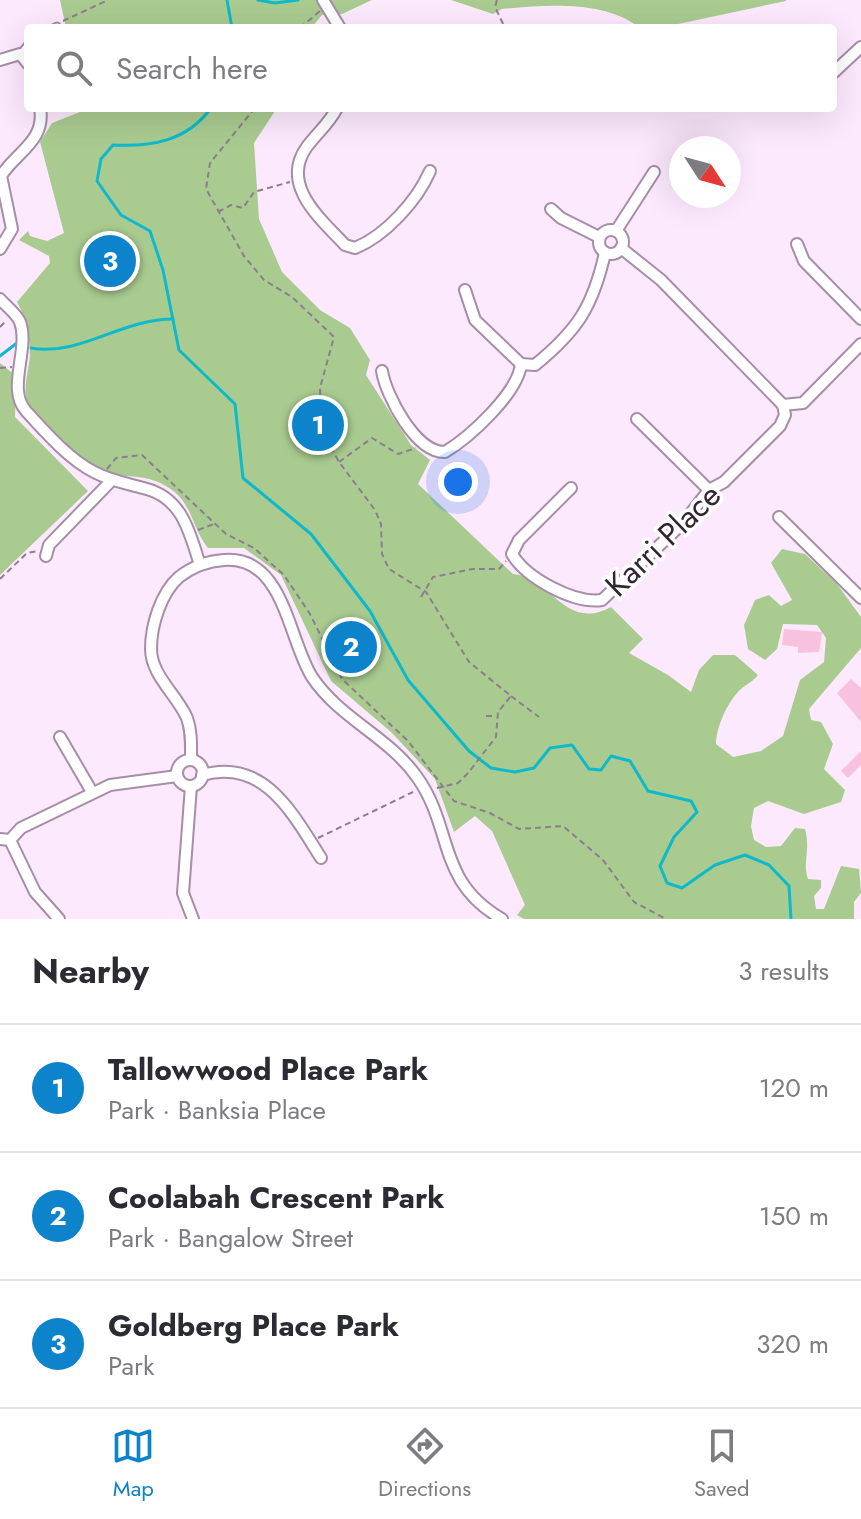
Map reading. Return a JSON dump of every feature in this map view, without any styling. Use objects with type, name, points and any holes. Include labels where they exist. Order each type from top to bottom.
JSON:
[{"type":"street","points":[[323,5],[337,24]]},
{"type":"street","points":[[837,69],[861,47]]},
{"type":"street","points":[[0,60],[20,54],[24,59]]},
{"type":"street","points":[[0,249],[12,229],[1,176],[35,139],[41,124],[40,112]]},
{"type":"street","points":[[334,112],[305,149],[299,180],[304,199],[311,209],[345,245],[355,248],[381,233],[422,188],[430,171]]},
{"type":"street","points":[[616,231],[654,172]]},
{"type":"street","points":[[551,209],[561,218],[599,237]]},
{"type":"street","points":[[606,230],[616,231],[623,239],[621,248],[614,254],[605,253],[599,246],[599,237],[606,230]]},
{"type":"street","points":[[797,244],[804,261],[861,319]]},
{"type":"street","points":[[621,248],[661,280],[783,405],[803,403],[861,344]]},
{"type":"street","points":[[465,290],[475,320],[521,364],[535,365],[578,325],[590,306],[605,253]]},
{"type":"street","points":[[0,299],[19,319],[22,335],[18,390],[21,405],[78,462],[106,478],[151,490],[170,500],[185,519],[200,565]]},
{"type":"street","points":[[382,371],[385,386],[406,423],[437,453],[454,447],[513,388],[521,364]]},
{"type":"street","name":"Karri Place","points":[[512,554],[547,583],[578,599],[602,600],[704,501],[709,490],[724,482],[780,426],[785,415],[783,405]]},
{"type":"street","points":[[637,419],[709,490]]},
{"type":"street","points":[[46,554],[49,545],[106,478]]},
{"type":"street","points":[[512,554],[519,540],[571,488]]},
{"type":"street","points":[[779,517],[861,598]]},
{"type":"street","points":[[191,760],[188,721],[157,670],[151,647],[167,591],[180,577],[200,565],[236,560],[253,566],[265,575],[313,677],[339,709],[388,744],[408,764],[427,791],[456,874],[477,901],[502,919]]},
{"type":"street","points":[[60,737],[92,792]]},
{"type":"street","points":[[177,776],[180,764],[191,760],[198,763],[202,775]]},
{"type":"street","points":[[193,919],[183,893],[191,786],[202,775],[246,774],[261,781],[282,801],[321,858]]},
{"type":"street","points":[[59,919],[35,892],[5,840],[21,828],[92,792],[123,783],[177,776]]},
{"type":"street","points":[[177,776],[183,784],[191,786]]},
{"type":"lane","points":[[20,54],[24,49]]},
{"type":"path","points":[[60,24],[76,13],[108,0]]},
{"type":"path","points":[[497,0],[495,7],[503,24]]},
{"type":"path","points":[[304,24],[323,5]]},
{"type":"path","points":[[252,112],[210,163],[206,189],[244,256],[264,280],[292,297],[334,337],[319,404],[325,436],[339,462],[375,510],[381,524],[382,554],[389,569],[426,592],[469,662],[539,717]]},
{"type":"path","points":[[218,212],[231,205],[243,208],[254,192],[263,187],[299,180]]},
{"type":"path","points":[[339,462],[372,438],[398,454],[414,450],[423,442]]},
{"type":"path","points":[[106,478],[116,458],[142,455],[226,534],[254,548],[284,575],[310,614],[342,679],[408,741],[454,801],[490,813],[519,829],[563,826],[603,860],[634,902],[666,919]]},
{"type":"path","points":[[197,531],[215,523]]},
{"type":"path","points":[[0,579],[27,553],[46,554]]},
{"type":"path","points":[[421,597],[433,577],[473,569],[499,569],[512,554]]},
{"type":"path","points":[[442,785],[458,783],[493,743],[499,729],[497,716],[511,696]]},
{"type":"path","points":[[486,716],[497,716]]},
{"type":"path","points":[[310,841],[417,790]]},
{"type":"green space","points":[[60,0],[372,0],[342,14],[322,15],[314,24],[65,24]]},
{"type":"green space","points":[[451,0],[786,0],[678,24],[634,24],[610,13],[574,6],[502,9],[493,14]]},
{"type":"green space","points":[[80,112],[274,112],[254,143],[259,219],[282,272],[320,310],[350,328],[370,360],[366,375],[411,445],[430,460],[418,484],[513,574],[526,577],[582,613],[595,613],[611,607],[643,639],[629,653],[691,692],[699,670],[713,655],[735,655],[758,675],[735,696],[720,723],[716,744],[733,757],[761,751],[783,736],[800,680],[824,662],[826,638],[817,625],[783,624],[777,649],[765,660],[748,649],[744,625],[755,600],[769,595],[781,606],[792,600],[771,563],[782,549],[805,554],[837,584],[861,617],[861,648],[809,709],[811,720],[821,722],[833,744],[824,769],[845,790],[841,802],[804,814],[768,801],[754,808],[751,826],[754,840],[766,847],[781,846],[795,828],[805,829],[808,879],[821,880],[821,888],[814,896],[816,909],[824,909],[841,866],[859,869],[861,893],[854,902],[854,919],[524,919],[517,915],[525,905],[492,831],[475,816],[454,832],[435,779],[391,732],[331,681],[281,575],[244,548],[208,548],[177,494],[147,478],[111,474],[91,465],[46,427],[31,409],[26,396],[29,341],[17,302],[50,263],[49,256],[19,240],[28,231],[30,236],[47,241],[64,233],[40,142],[52,123]]},
{"type":"green space","points":[[0,363],[16,376],[15,417],[88,491],[0,575]]},
{"type":"building","points":[[784,629],[822,632],[819,652],[798,653],[798,647],[782,645]]},
{"type":"building","points":[[851,679],[861,688],[861,722],[837,693]]},
{"type":"building","points":[[861,751],[861,765],[848,778],[841,771]]},
{"type":"waterway","points":[[227,0],[231,24]]},
{"type":"waterway","points":[[258,0],[275,3],[298,0]]},
{"type":"waterway","points":[[207,112],[191,128],[168,140],[141,145],[113,145],[101,159],[97,181],[121,215],[150,231],[163,270],[179,350],[235,404],[243,478],[311,534],[370,611],[408,680],[469,751],[491,768],[515,772],[534,768],[550,748],[572,745],[589,769],[601,770],[611,756],[630,761],[648,791],[691,801],[697,812],[674,837],[660,866],[667,883],[682,888],[715,865],[745,855],[769,865],[789,886],[791,919]]},
{"type":"waterway","points":[[31,348],[65,347],[136,325],[173,319]]},
{"type":"waterway","points":[[0,356],[17,343]]},
{"type":"place","name":"Goldberg Place Park","points":[[110,261]]},
{"type":"place","name":"Tallowwood Place Park","points":[[318,425]]},
{"type":"place","name":"Coolabah Crescent Park","points":[[351,647]]}]
